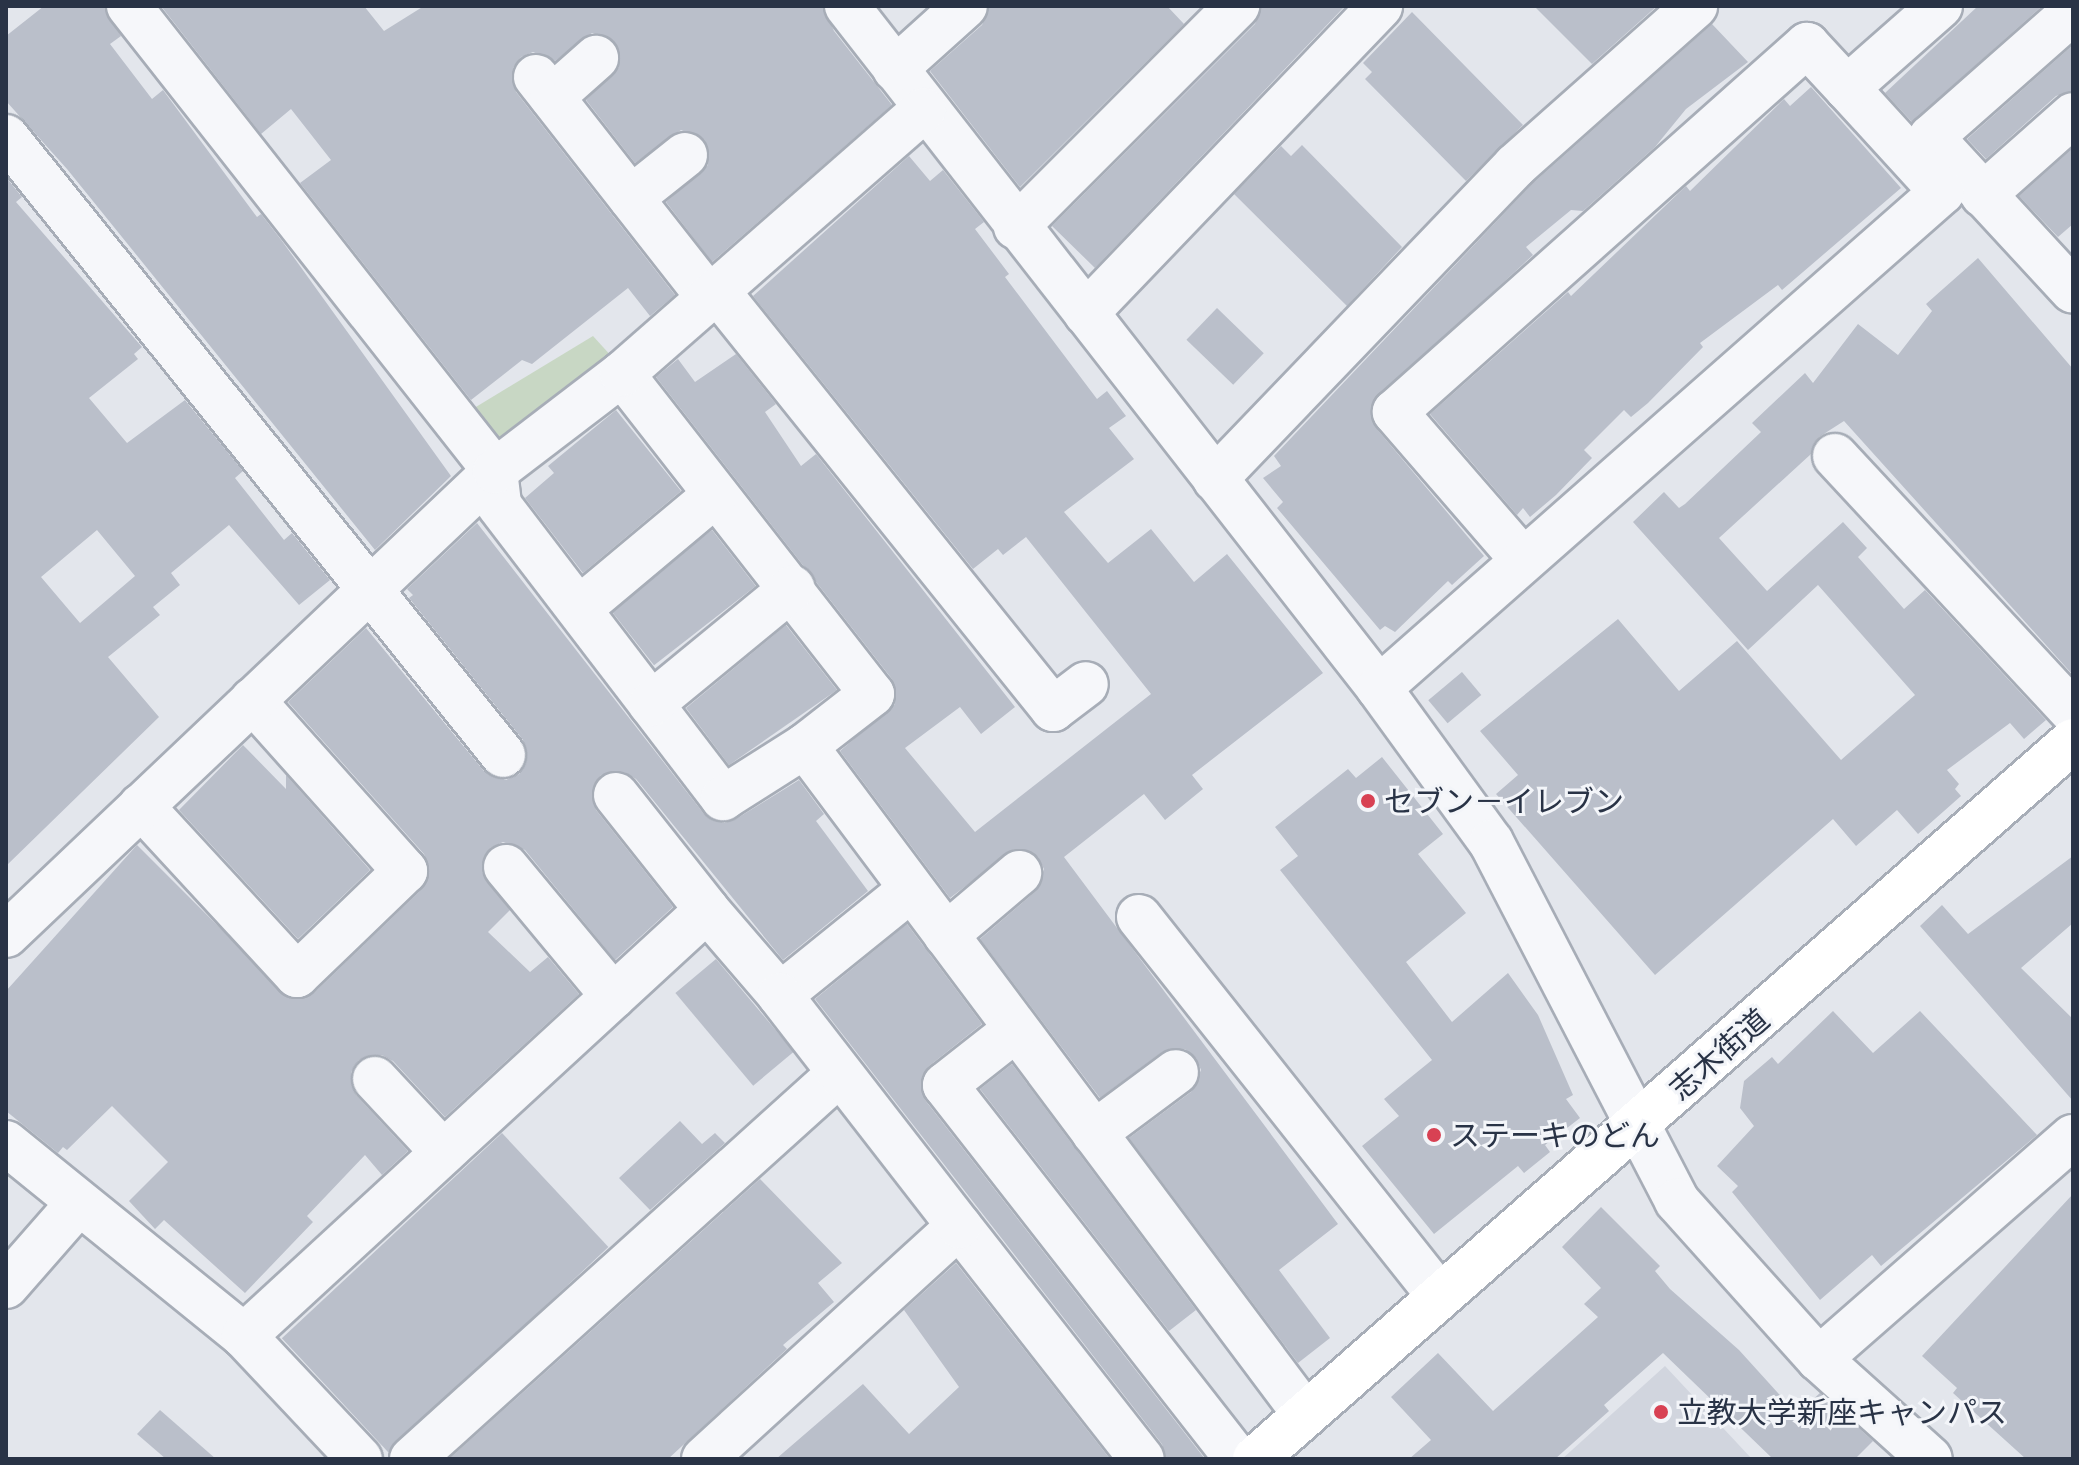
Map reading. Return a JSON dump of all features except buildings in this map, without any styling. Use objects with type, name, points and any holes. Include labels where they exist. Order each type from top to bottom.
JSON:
[{"type":"main road","name":"志木街道","points":[[1255,1459],[1438,1294],[1639,1124],[2073,741]]},
{"type":"street","points":[[129,6],[495,471],[499,505],[723,798],[805,746],[872,694],[622,374]]},
{"type":"street","points":[[847,6],[924,110],[1379,688],[1513,879],[1677,1201],[1704,1237],[1819,1359],[1930,1459]]},
{"type":"street","points":[[895,69],[965,6]]},
{"type":"street","points":[[1016,227],[1237,6]]},
{"type":"street","points":[[1086,313],[1380,6]]},
{"type":"street","points":[[1215,479],[1515,166],[1695,6]]},
{"type":"street","points":[[1847,88],[1940,6]]},
{"type":"street","points":[[2066,269],[1983,195],[1931,137],[2073,12]]},
{"type":"street","points":[[1379,688],[1942,192],[1807,45],[1395,412],[1523,560]]},
{"type":"street","points":[[596,58],[544,87],[631,198],[1053,709],[1086,684]]},
{"type":"street","points":[[6,935],[495,471],[622,374],[924,110]]},
{"type":"street","points":[[1983,195],[2073,115]]},
{"type":"street","points":[[6,137],[367,590],[503,755]]},
{"type":"street","points":[[631,198],[685,155]]},
{"type":"street","points":[[1835,456],[2073,712]]},
{"type":"street","points":[[580,608],[715,495]]},
{"type":"street","points":[[651,704],[792,588]]},
{"type":"street","points":[[141,806],[297,975],[405,871],[252,700]]},
{"type":"street","points":[[805,746],[1305,1414]]},
{"type":"street","points":[[616,795],[707,910],[780,995],[1142,1459]]},
{"type":"street","points":[[506,867],[613,996]]},
{"type":"street","points":[[946,935],[1019,873]]},
{"type":"street","points":[[780,995],[910,890]]},
{"type":"street","points":[[244,1336],[707,910]]},
{"type":"street","points":[[1139,917],[1438,1294]]},
{"type":"street","points":[[1015,1030],[945,1085],[1237,1459]]},
{"type":"street","points":[[1094,1133],[1176,1072]]},
{"type":"street","points":[[412,1459],[839,1074]]},
{"type":"street","points":[[375,1079],[443,1152]]},
{"type":"street","points":[[1819,1359],[2073,1137]]},
{"type":"street","points":[[6,1143],[77,1205],[244,1336],[336,1451]]},
{"type":"street","points":[[6,1286],[77,1205]]},
{"type":"street","points":[[704,1459],[959,1226]]},
{"type":"shaded area","name":"立教大学新座キャンパス","points":[[1665,1366],[1752,1459],[1562,1459]]},
{"type":"green space","points":[[593,336],[613,358],[513,441],[483,436],[466,413]]},
{"type":"place","name":"セブン－イレブン","points":[[1368,801]]},
{"type":"place","name":"ステーキのどん","points":[[1434,1135]]},
{"type":"place","name":"立教大学新座キャンパス","points":[[1661,1412]]}]
